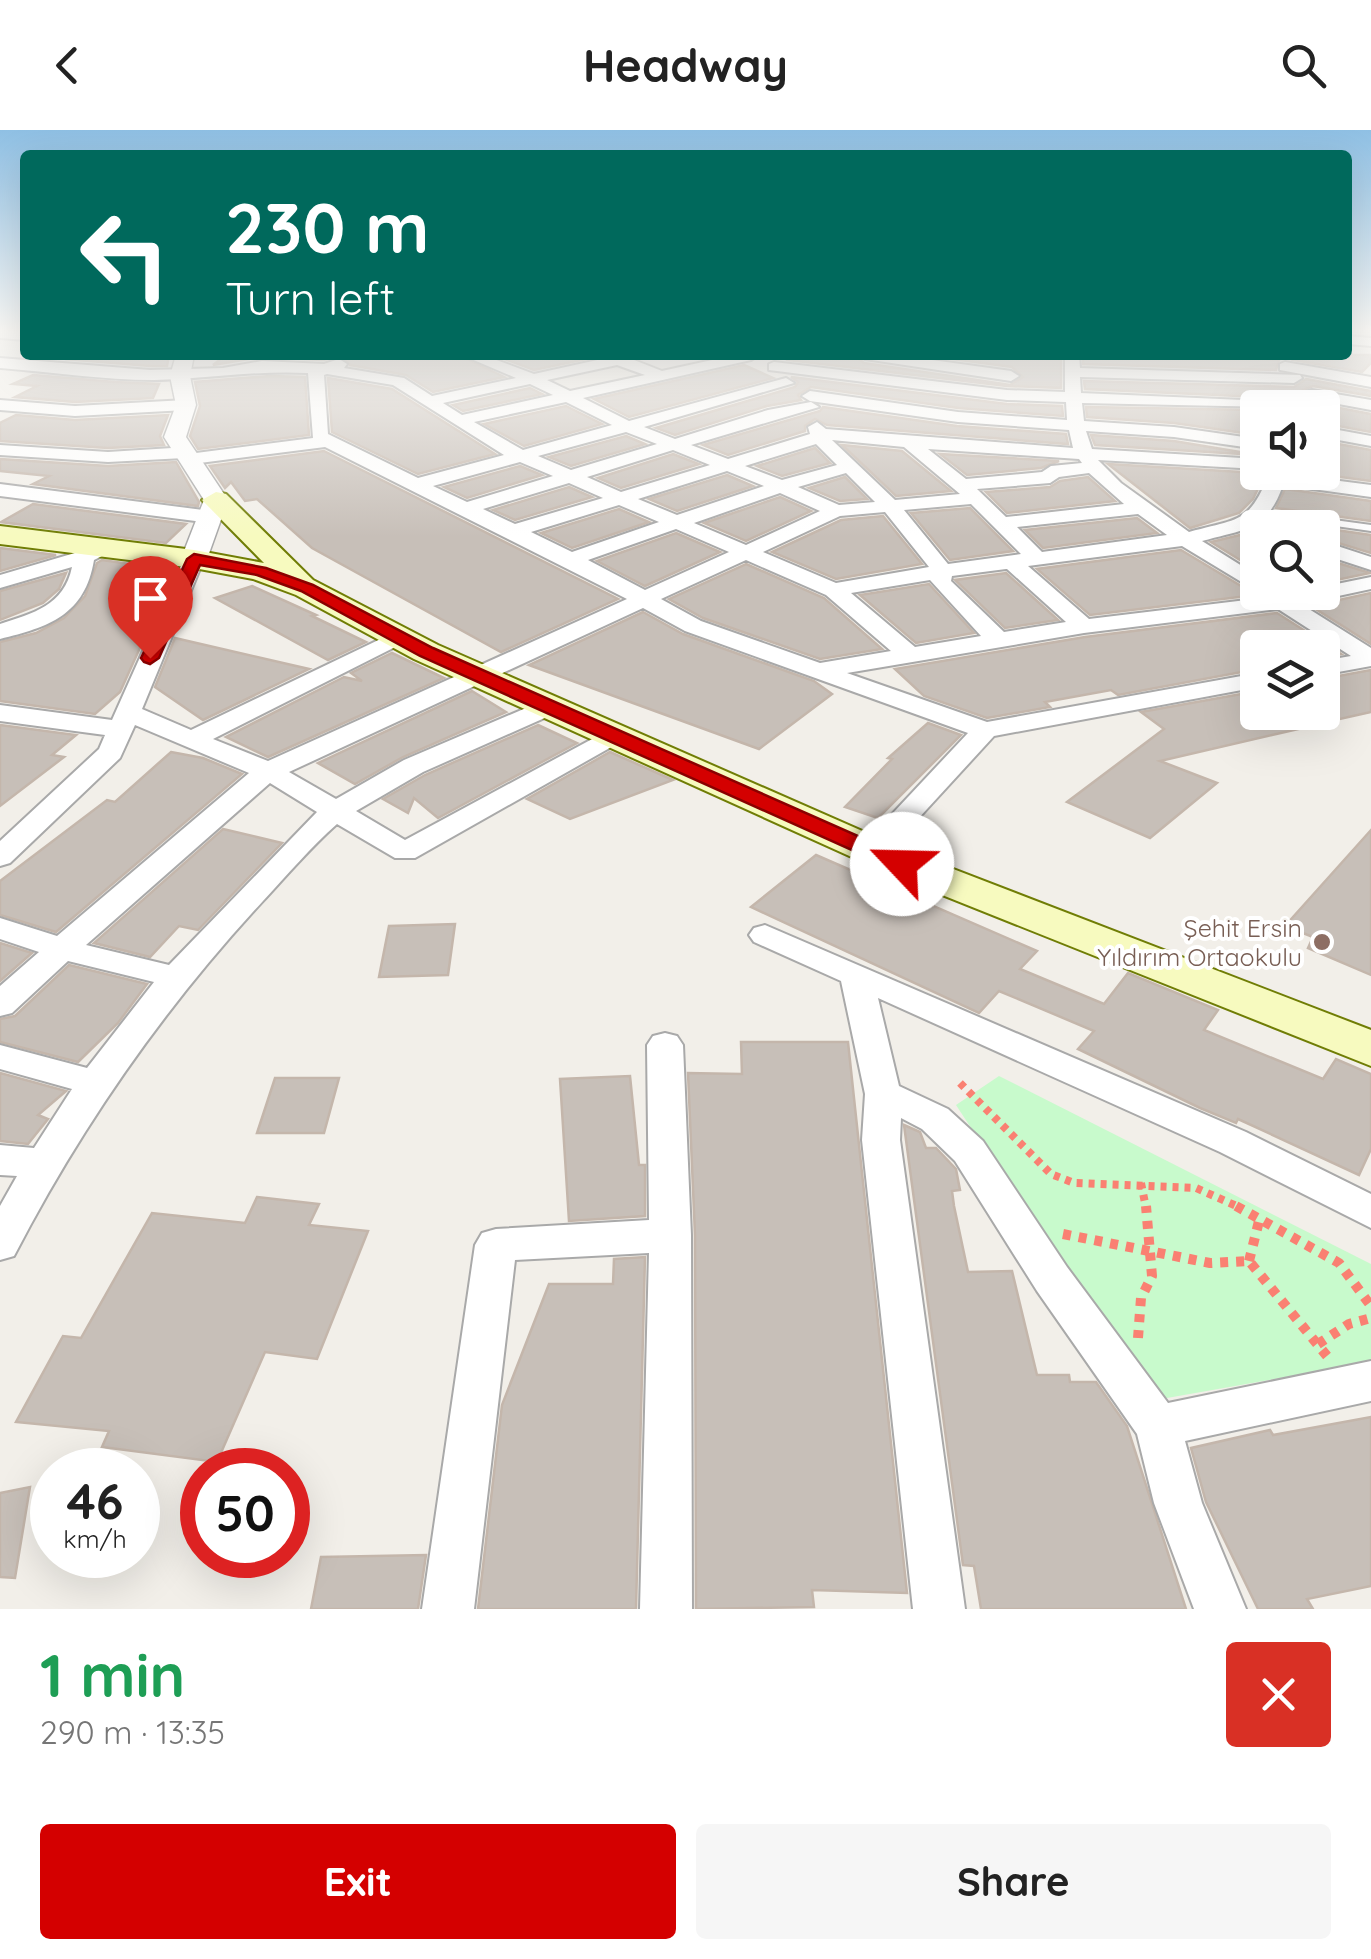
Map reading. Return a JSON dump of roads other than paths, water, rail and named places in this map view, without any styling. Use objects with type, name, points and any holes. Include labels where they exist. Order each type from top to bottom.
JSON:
[{"type":"main road","points":[[213,508],[307,588]]},
{"type":"main road","points":[[1,535],[98,552],[194,559],[260,571],[307,588],[476,674],[873,851],[1371,1050]]},
{"type":"street","points":[[0,857],[111,752],[194,559],[213,508],[190,456],[175,437],[187,399]]},
{"type":"street","points":[[317,399],[320,436],[328,441],[571,559],[693,626],[985,730],[1240,683]]},
{"type":"street","points":[[427,399],[521,456],[834,590],[910,656]]},
{"type":"street","points":[[430,401],[439,399]]},
{"type":"street","points":[[458,421],[560,399]]},
{"type":"street","points":[[573,399],[626,426],[781,486],[836,512]]},
{"type":"street","points":[[418,484],[722,399]]},
{"type":"street","points":[[722,399],[774,414],[819,434],[1091,461],[1240,463]]},
{"type":"street","points":[[807,399],[819,434],[890,506],[943,571]]},
{"type":"street","points":[[1074,399],[1091,461],[1144,508],[1240,574]]},
{"type":"street","points":[[1113,399],[1240,403]]},
{"type":"street","points":[[467,508],[678,446],[810,402],[1174,432],[1240,441]]},
{"type":"street","points":[[1163,459],[1190,403]]},
{"type":"street","points":[[1340,404],[1371,406]]},
{"type":"street","points":[[0,405],[75,411],[186,405]]},
{"type":"street","points":[[5,450],[50,429],[75,411]]},
{"type":"street","points":[[511,532],[819,434]]},
{"type":"street","points":[[1340,435],[1371,441]]},
{"type":"street","points":[[5,450],[108,457],[190,456],[328,441]]},
{"type":"street","points":[[908,441],[1040,561]]},
{"type":"street","points":[[0,1005],[66,950],[165,856],[268,771],[476,674],[646,601],[741,552],[836,512],[1050,477],[1051,472],[1091,461]]},
{"type":"street","points":[[571,559],[781,486],[852,466]]},
{"type":"street","points":[[1340,487],[1371,492]]},
{"type":"street","points":[[0,490],[213,508]]},
{"type":"street","points":[[1002,523],[1144,508]]},
{"type":"street","points":[[834,590],[943,571],[1187,540],[1240,526]]},
{"type":"street","points":[[0,582],[98,552]]},
{"type":"street","points":[[0,632],[74,600],[98,552]]},
{"type":"street","points":[[1340,553],[1371,564]]},
{"type":"street","points":[[1014,565],[1084,626]]},
{"type":"street","points":[[943,571],[940,582],[998,640]]},
{"type":"street","points":[[1340,588],[1371,583]]},
{"type":"street","points":[[822,669],[1240,602]]},
{"type":"street","points":[[1295,610],[1371,658]]},
{"type":"street","points":[[192,740],[400,638]]},
{"type":"street","points":[[1340,664],[1371,658]]},
{"type":"street","points":[[0,1244],[41,1162],[94,1082],[176,977],[334,812],[371,789],[550,707]]},
{"type":"street","points":[[0,713],[122,720],[192,740],[268,771],[406,852],[616,736]]},
{"type":"street","points":[[873,851],[985,730]]},
{"type":"street","points":[[0,928],[66,950],[176,977]]},
{"type":"street","points":[[764,935],[1233,1142],[1371,1212]]},
{"type":"street","points":[[856,976],[883,1094],[881,1140],[939,1609]]},
{"type":"street","points":[[665,1045],[671,1512],[666,1609]]},
{"type":"street","points":[[0,1057],[94,1082]]},
{"type":"street","points":[[883,1094],[935,1120],[969,1151],[1021,1232],[1158,1426],[1178,1502],[1220,1609]]},
{"type":"street","points":[[0,1160],[41,1162]]},
{"type":"street","points":[[448,1609],[496,1245],[670,1235]]},
{"type":"street","points":[[1158,1426],[1360,1383]]},
{"type":"lane","points":[[1340,526],[1371,528]]},
{"type":"place","name":"Şehit Ersin Yıldırım Ortaokulu","points":[[1322,942]]}]
